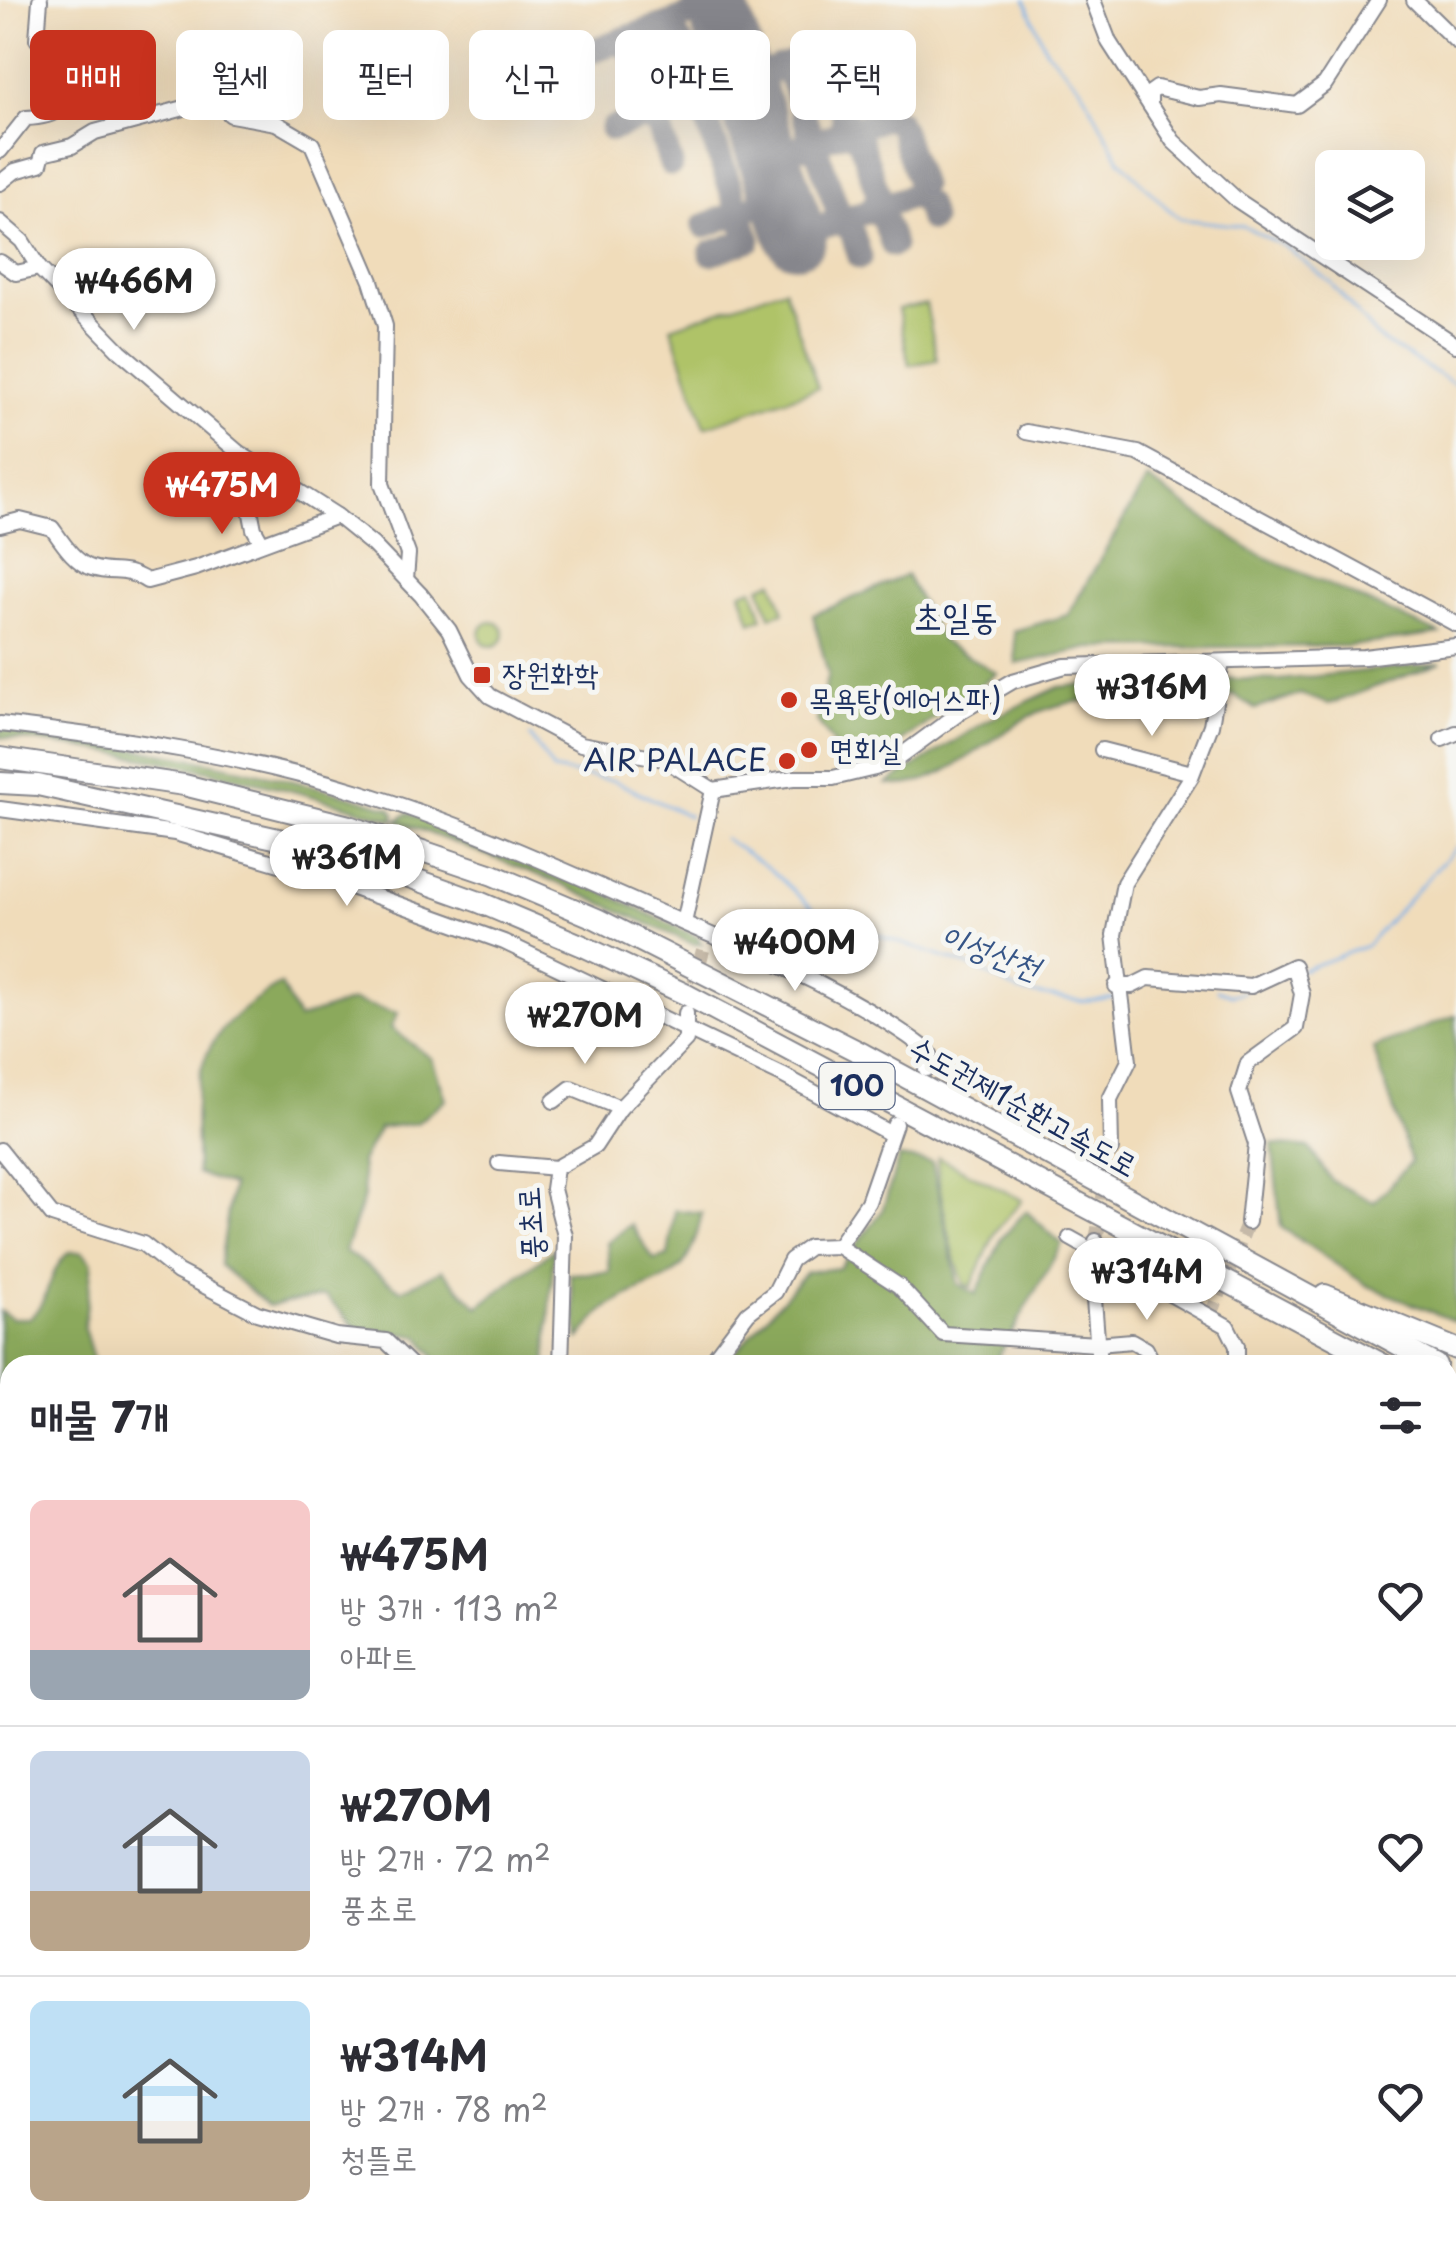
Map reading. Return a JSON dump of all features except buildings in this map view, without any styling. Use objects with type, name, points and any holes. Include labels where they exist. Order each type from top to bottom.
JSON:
[{"type":"highway","name":"수도권제1순환고속도로","points":[[0,758],[184,785],[349,826],[493,875],[712,975],[1417,1355]]},
{"type":"highway","name":"수도권제1순환고속도로","points":[[0,783],[38,785],[327,849],[480,902],[687,995],[1362,1355]]},
{"type":"highway","points":[[1253,1268],[1456,1350]]},
{"type":"street","points":[[0,152],[26,118],[52,112],[63,102],[68,87],[66,74],[37,39],[40,0]]},
{"type":"street","points":[[1094,0],[1109,42],[1174,141],[1237,200],[1456,344]]},
{"type":"street","points":[[1150,105],[1150,94],[1157,88],[1199,98],[1221,94],[1296,106],[1325,84],[1379,0]]},
{"type":"street","points":[[1414,0],[1456,41]]},
{"type":"street","points":[[0,182],[14,171],[40,164],[43,153],[72,146],[95,132],[214,100],[231,116],[276,123],[312,144],[385,326],[382,484],[408,554],[406,579]]},
{"type":"street","points":[[0,222],[22,241],[39,268],[120,350],[239,453],[336,516],[406,579],[449,630],[471,675],[490,696],[581,744],[664,759],[714,790],[833,778],[875,768],[895,760],[949,719],[1013,681],[1065,666],[1364,657],[1456,646]]},
{"type":"street","points":[[0,262],[16,273],[39,268]]},
{"type":"street","points":[[1026,432],[1138,453],[1456,624]]},
{"type":"street","points":[[239,453],[254,529],[262,543]]},
{"type":"street","points":[[0,525],[20,520],[52,528],[68,551],[91,568],[128,569],[147,581],[196,568],[336,516]]},
{"type":"street","points":[[1111,1149],[1110,1099],[1128,1061],[1116,986],[1114,935],[1124,883],[1192,773],[1211,725],[1222,662]]},
{"type":"street","points":[[0,724],[176,749],[355,790],[541,860],[782,964],[878,1015],[926,1049],[930,1054],[926,1069]]},
{"type":"street","points":[[1102,750],[1192,773]]},
{"type":"street","points":[[684,923],[714,790]]},
{"type":"street","points":[[0,809],[174,833],[320,876],[504,942],[893,1129],[868,1202],[838,1246]]},
{"type":"street","points":[[703,950],[707,933]]},
{"type":"street","points":[[1116,986],[1132,986],[1148,978],[1251,986],[1294,966],[1302,994],[1296,1028],[1268,1044],[1248,1063],[1239,1092],[1256,1144],[1248,1222]]},
{"type":"street","points":[[686,1014],[686,1031]]},
{"type":"street","name":"풍초로","points":[[563,1355],[561,1281],[565,1236],[553,1190],[556,1168],[594,1146],[620,1108],[686,1040],[686,1031]]},
{"type":"street","points":[[554,1100],[571,1088],[582,1089],[620,1108]]},
{"type":"street","points":[[0,1150],[52,1215],[144,1244],[178,1272],[256,1313],[336,1336],[386,1341],[401,1355]]},
{"type":"street","points":[[498,1163],[556,1168]]},
{"type":"street","points":[[1070,1238],[1096,1247],[1226,1326],[1237,1355]]},
{"type":"street","points":[[717,1355],[748,1313],[775,1292],[791,1260],[809,1247],[838,1246],[898,1286],[943,1334],[1097,1344],[1132,1341],[1149,1355]]},
{"type":"street","points":[[1096,1247],[1098,1355]]},
{"type":"green space","points":[[784,288],[818,388],[705,427],[671,327]]},
{"type":"green space","points":[[926,304],[937,360],[909,365],[898,309]]},
{"type":"green space","points":[[1147,479],[1252,551],[1440,634],[1350,646],[1090,648],[1016,664],[1014,631],[1068,615]]},
{"type":"green space","points":[[906,575],[943,642],[997,673],[894,747],[843,758],[817,721],[828,674],[813,615]]},
{"type":"green space","points":[[773,581],[784,612],[770,616],[760,586]]},
{"type":"green space","points":[[753,588],[763,618],[751,622],[741,592]]},
{"type":"green space","points":[[492,622],[501,625],[501,643],[492,646],[483,643],[480,634],[483,625]]},
{"type":"green space","points":[[1441,663],[1329,704],[1300,694],[1255,709],[1234,695],[1181,703],[1108,700],[1061,705],[1026,719],[948,770],[907,784],[887,784],[988,720],[1059,687],[1148,677],[1279,680]]},
{"type":"green space","points":[[0,729],[246,770],[391,808],[395,815],[393,820],[296,792],[149,759],[0,737]]},
{"type":"green space","points":[[408,813],[603,892],[697,937],[702,944],[693,944],[544,877],[397,821]]},
{"type":"green space","points":[[281,984],[298,1019],[352,1001],[398,1013],[391,1028],[432,1059],[446,1099],[417,1123],[379,1128],[361,1162],[364,1196],[345,1251],[401,1290],[442,1270],[478,1307],[554,1249],[547,1355],[433,1355],[419,1336],[358,1329],[325,1296],[268,1306],[220,1265],[232,1185],[197,1174],[198,1085],[213,1042],[251,1003]]},
{"type":"green space","points":[[1456,1015],[1456,1322],[1368,1286],[1281,1227],[1272,1144],[1309,1148],[1332,1181],[1374,1202],[1411,1162],[1373,1048]]},
{"type":"green space","points":[[899,1157],[932,1162],[958,1284],[976,1294],[1002,1238],[1026,1211],[1062,1244],[999,1355],[733,1355],[806,1272],[839,1268],[882,1211]]},
{"type":"green space","points":[[938,1157],[1022,1200],[996,1231],[971,1287],[965,1285],[961,1276],[951,1242]]},
{"type":"green space","points":[[675,1210],[702,1213],[682,1266],[607,1308],[579,1339],[570,1274],[610,1272],[607,1243],[631,1224],[654,1260],[668,1256]]},
{"type":"green space","points":[[69,1252],[83,1252],[92,1263],[84,1328],[92,1355],[0,1355],[0,1311],[12,1318],[29,1318],[41,1303]]},
{"type":"waterway","points":[[1025,0],[1046,50],[1080,86],[1120,160],[1166,207],[1181,219],[1243,226],[1286,247],[1331,283],[1379,339],[1456,385]]},
{"type":"waterway","name":"이성산천","points":[[530,736],[553,770],[614,781],[689,816]]},
{"type":"waterway","name":"이성산천","points":[[724,838],[771,870],[821,916],[975,968],[1020,992],[1085,1002],[1114,998]]},
{"type":"waterway","name":"이성산천","points":[[1302,970],[1366,946],[1456,847]]},
{"type":"waterway","name":"이성산천","points":[[1217,990],[1231,995],[1243,992]]},
{"type":"taxiway","points":[[595,49],[717,6]]},
{"type":"taxiway","points":[[665,25],[671,30]]},
{"type":"taxiway","points":[[612,44],[620,42],[631,50],[650,104],[644,117],[658,124],[671,164]]},
{"type":"taxiway","points":[[612,129],[845,44],[861,53],[879,110],[873,122]]},
{"type":"taxiway","points":[[779,67],[791,77],[810,134],[804,146],[817,151],[838,211],[833,223]]},
{"type":"taxiway","points":[[769,158],[884,118],[897,121],[901,129],[920,185],[914,195],[796,236]]},
{"type":"taxiway","points":[[707,120],[749,240],[711,253]]},
{"type":"taxiway","points":[[839,134],[845,120]]},
{"type":"taxiway","points":[[846,131],[859,138],[879,196],[872,209],[883,217],[893,245]]},
{"type":"taxiway","points":[[914,195],[926,204],[931,220]]},
{"type":"taxiway","points":[[704,226],[782,196]]},
{"type":"taxiway","points":[[838,222],[851,229],[860,257]]},
{"type":"runway","points":[[714,0],[796,236]]},
{"type":"tunnel","points":[[689,1003],[703,950]]},
{"type":"tunnel","points":[[1096,1241],[1111,1149]]},
{"type":"tunnel","points":[[1211,1315],[1248,1222]]},
{"type":"place","name":"장원화학","points":[[482,675]]},
{"type":"place","name":"목욕탕(에어스파)","points":[[789,700]]},
{"type":"place","name":"면회실","points":[[809,750]]},
{"type":"place","name":"AIR PALACE","points":[[787,761]]},
{"type":"district","name":"초일동","points":[[956,617]]}]
